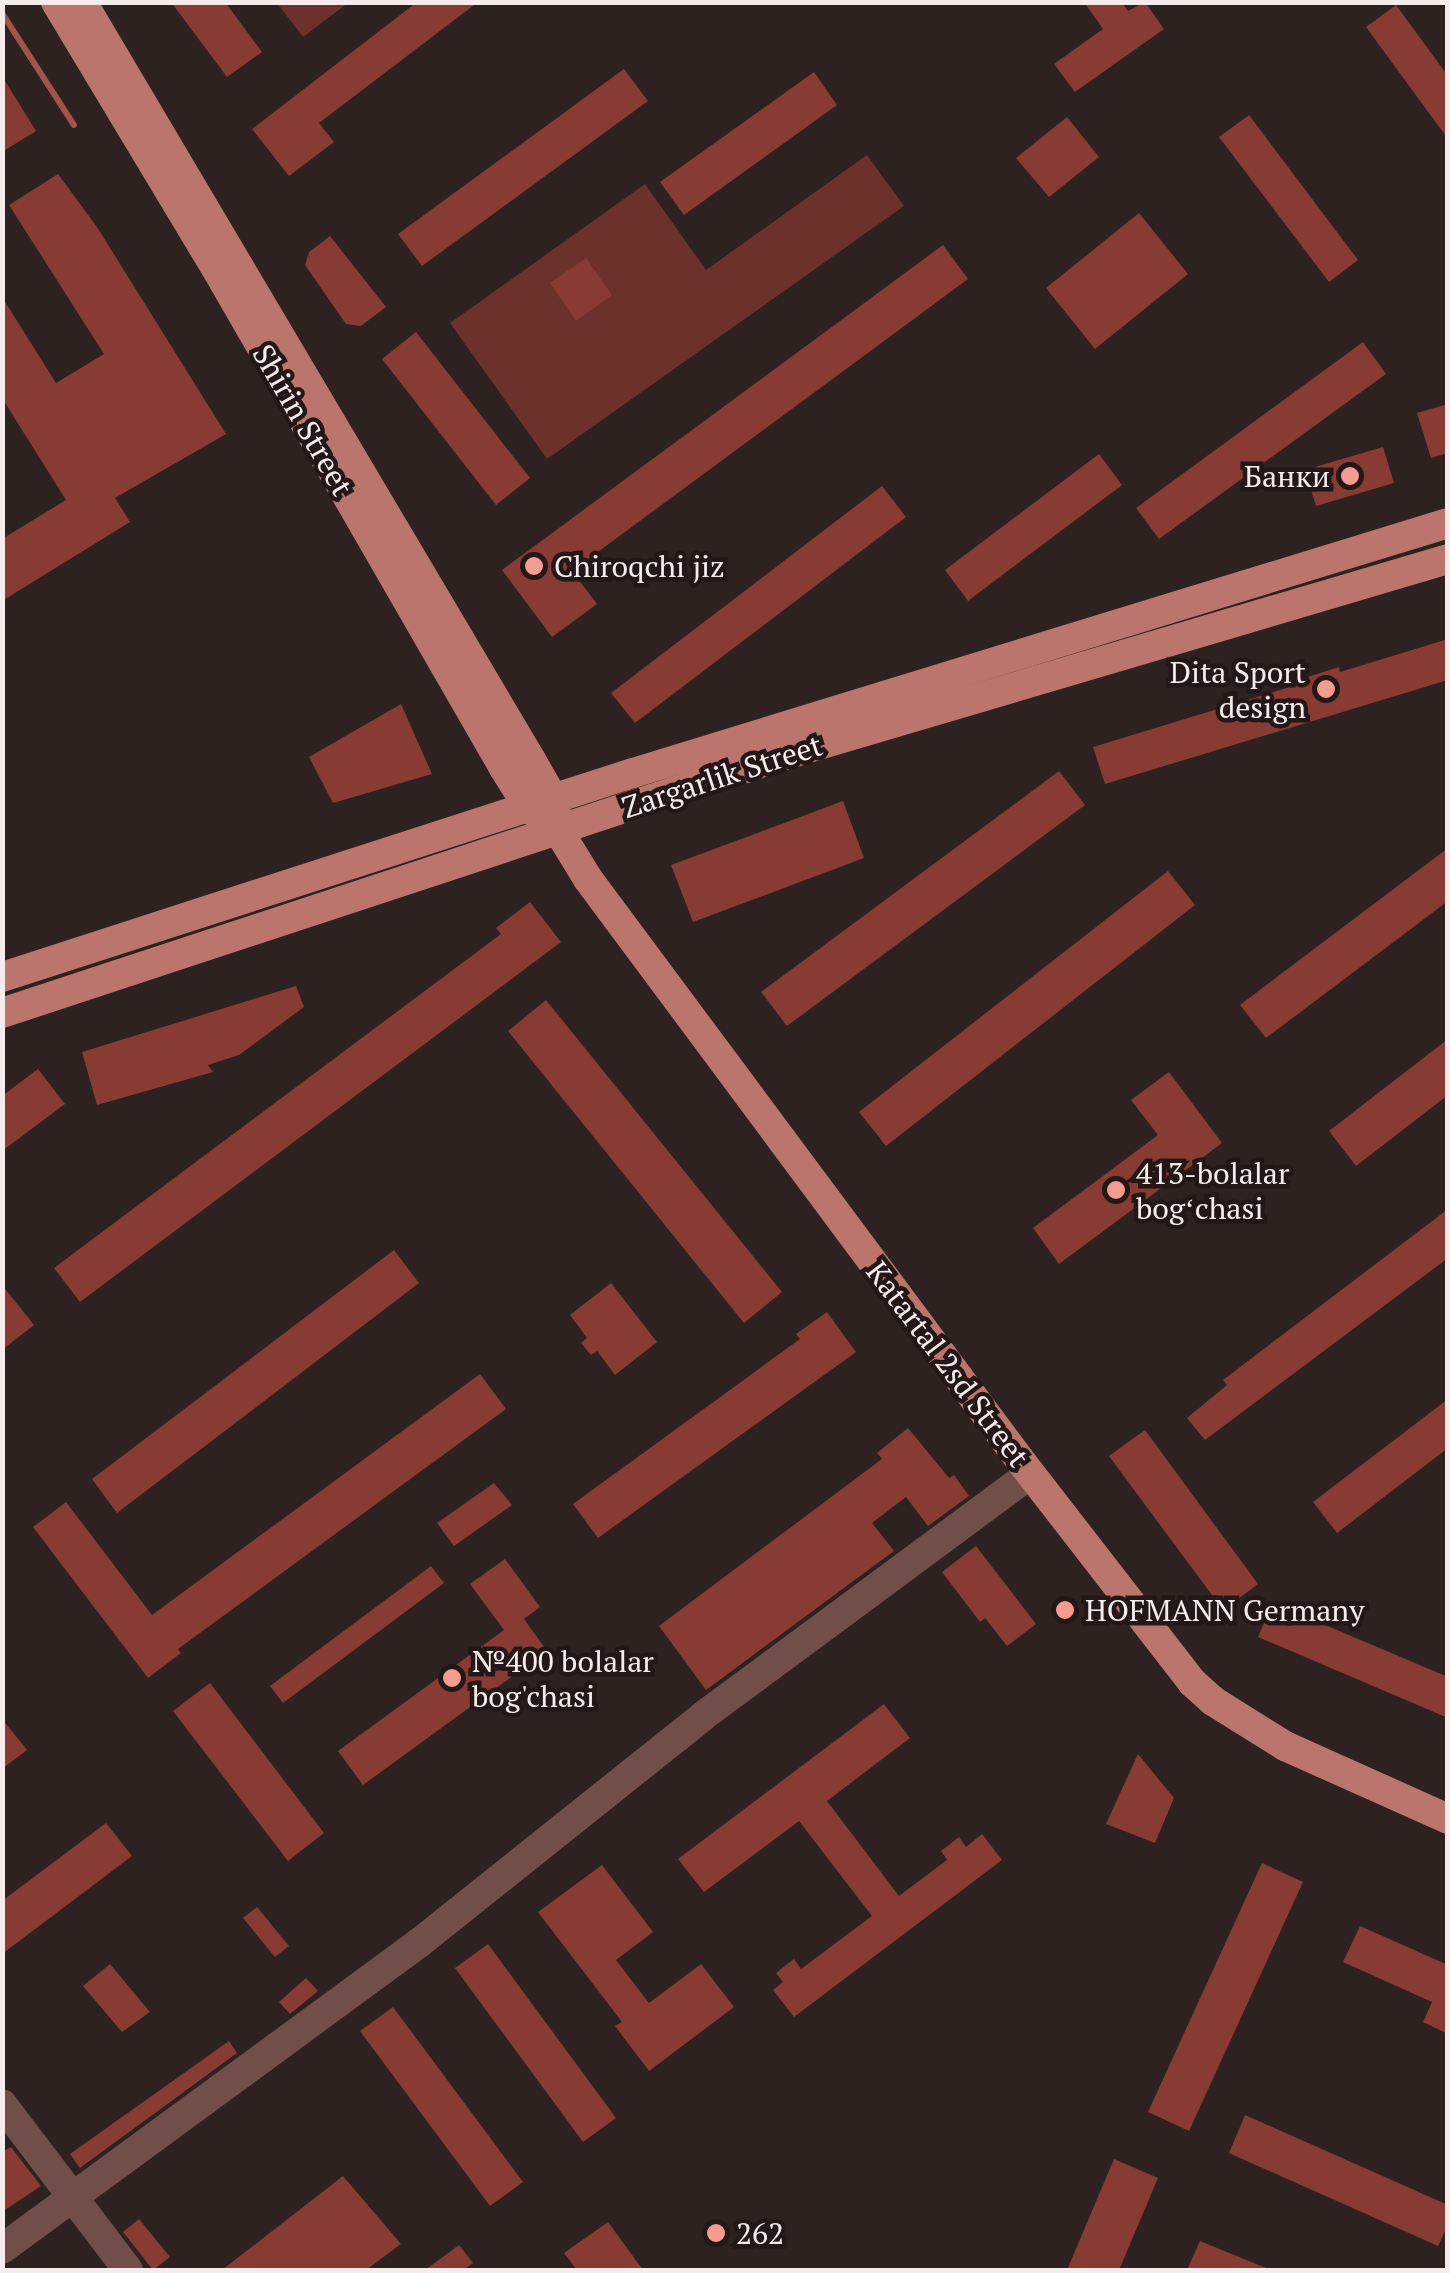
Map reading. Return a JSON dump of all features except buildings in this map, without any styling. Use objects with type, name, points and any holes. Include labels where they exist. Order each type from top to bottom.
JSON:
[{"type":"main road","name":"Shirin Street","points":[[56,2],[558,830]]},
{"type":"main road","name":"Shirin Street","points":[[82,2],[541,804]]},
{"type":"main road","name":"Zargarlik Street","points":[[2,977],[541,804],[1448,523]]},
{"type":"main road","name":"Zargarlik Street","points":[[2,1013],[788,754],[1448,559]]},
{"type":"main road","name":"Katartal 2sd Street","points":[[558,830],[620,928],[1030,1474],[1192,1682],[1213,1701],[1285,1746],[1448,1819]]},
{"type":"street","points":[[2,2249],[74,2200],[419,1942],[703,1716],[1030,1474]]},
{"type":"street","points":[[2,2104],[128,2270]]},
{"type":"shaded area","points":[[277,3],[348,3],[303,37]]},
{"type":"shaded area","points":[[867,155],[904,206],[547,459],[450,323],[645,184],[706,270]]},
{"type":"waterway","points":[[2,13],[74,125]]},
{"type":"place","name":"Банки","points":[[1350,476]]},
{"type":"place","name":"Chiroqchi jiz","points":[[534,566]]},
{"type":"place","name":"Dita Sport design","points":[[1326,689]]},
{"type":"place","name":"413-bolalar bogʻchasi","points":[[1116,1190]]},
{"type":"place","name":"HOFMANN Germany","points":[[1065,1610]]},
{"type":"place","name":"№400 bolalar bog'chasi","points":[[452,1678]]},
{"type":"place","name":"262","points":[[716,2233]]}]
